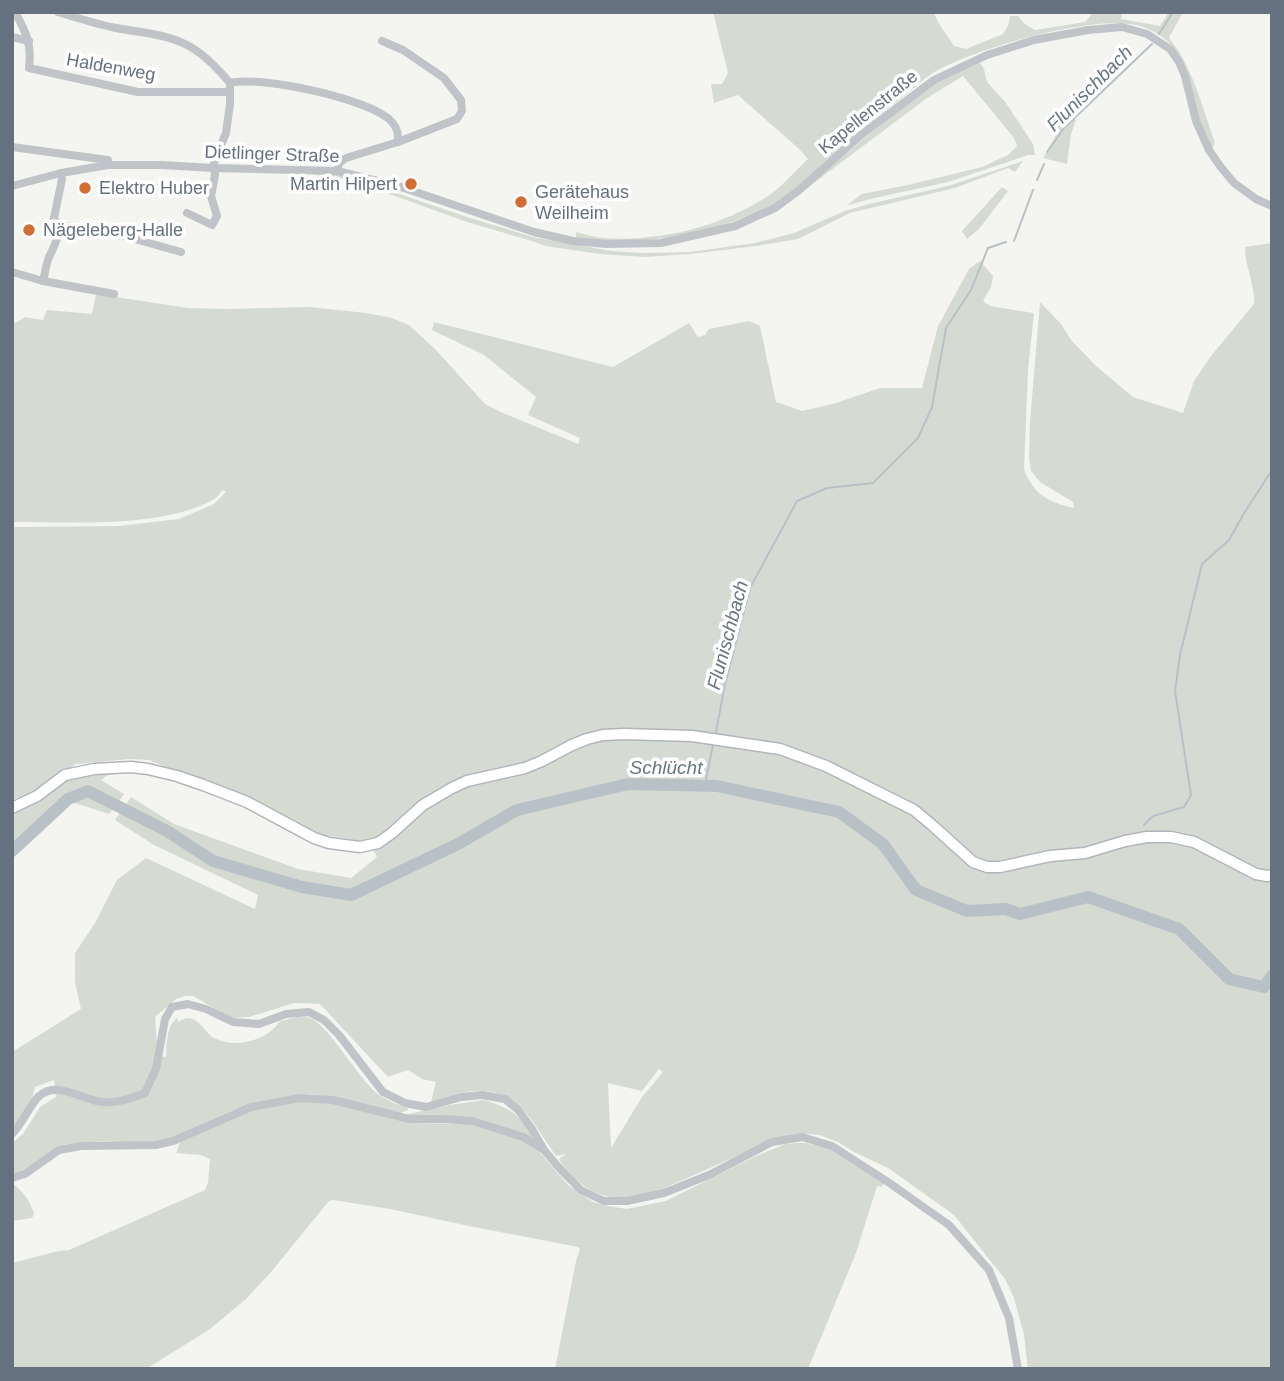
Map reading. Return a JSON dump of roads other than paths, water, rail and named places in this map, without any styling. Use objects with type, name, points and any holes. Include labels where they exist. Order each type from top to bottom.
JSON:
[{"type":"main road","points":[[12,808],[37,796],[65,775],[113,767],[140,768],[177,776],[247,802],[314,838],[360,847],[378,843],[431,800],[467,781],[524,768],[587,739],[653,734],[705,738],[780,749],[804,757],[914,810],[973,862],[987,867],[1085,853],[1146,837],[1171,837],[1194,842],[1256,874],[1272,875]]},
{"type":"street","points":[[12,37],[29,41],[15,12]]},
{"type":"street","points":[[58,12],[114,28],[168,37],[183,43],[214,64],[230,87],[226,133],[214,163],[211,196],[217,216],[212,225],[187,213]]},
{"type":"street","name":"Kapellenstraße","points":[[606,244],[661,243],[735,226],[775,208],[861,135],[934,80],[987,55],[1034,40],[1122,27],[1147,34],[1170,49],[1185,76],[1196,121],[1209,150],[1234,183],[1256,199],[1272,206]]},
{"type":"street","name":"Haldenweg","points":[[29,41],[29,68],[138,92],[230,87],[238,80],[299,88],[371,107],[395,125],[398,142]]},
{"type":"street","points":[[337,171],[339,163],[346,158],[398,142],[457,119],[462,111],[461,100],[444,78],[403,50],[382,41]]},
{"type":"street","points":[[12,146],[108,160],[108,165]]},
{"type":"street","name":"Dietlinger Straße","points":[[12,186],[61,173],[108,165],[337,171],[398,186],[534,232],[573,241],[606,244]]},
{"type":"street","points":[[61,173],[54,218],[59,225],[124,236],[181,252]]},
{"type":"street","points":[[43,281],[49,258],[57,243],[59,225]]},
{"type":"street","points":[[12,272],[43,281],[114,294]]},
{"type":"street","points":[[12,1134],[39,1097],[54,1089],[99,1102],[126,1101],[145,1093],[156,1069],[164,1019],[172,1007],[188,1004],[233,1022],[259,1024],[286,1014],[309,1012],[324,1020],[339,1035],[383,1091],[405,1103],[426,1107],[461,1097],[482,1095],[505,1099],[518,1110],[544,1150],[561,1170],[581,1190],[604,1201],[627,1201],[664,1193],[709,1175],[772,1142],[802,1137],[832,1146],[950,1225],[989,1270],[1009,1318],[1018,1369]]},
{"type":"street","points":[[12,1178],[25,1174],[60,1150],[81,1146],[156,1145],[173,1141],[251,1107],[300,1098],[333,1100],[409,1119],[472,1121],[523,1137],[544,1150]]},
{"type":"waterway","name":"Flunischbach","points":[[1159,34],[1173,12]]},
{"type":"waterway","name":"Flunischbach","points":[[1047,152],[1064,128],[1152,44]]},
{"type":"waterway","name":"Flunischbach","points":[[1037,180],[1044,164]]},
{"type":"waterway","name":"Flunischbach","points":[[1014,241],[1033,190]]},
{"type":"waterway","name":"Flunischbach","points":[[716,732],[725,684],[750,588],[797,501],[827,488],[873,483],[918,438],[932,407],[946,328],[971,290],[988,248],[1006,242]]},
{"type":"waterway","points":[[1144,825],[1153,816],[1184,807],[1191,795],[1175,691],[1180,655],[1202,564],[1229,540],[1272,470]]},
{"type":"waterway","name":"Flunischbach","points":[[705,785],[713,745]]},
{"type":"waterway","name":"Schlücht","points":[[12,851],[68,799],[88,791],[167,831],[213,861],[302,887],[351,895],[456,845],[517,810],[628,784],[717,786],[839,812],[883,844],[916,890],[967,911],[1006,909],[1020,914],[1088,897],[1179,929],[1229,979],[1264,987],[1272,976]]},
{"type":"place","name":"Martin Hilpert","points":[[411,184]]},
{"type":"place","name":"Elektro Huber","points":[[85,188]]},
{"type":"place","name":"Gerätehaus Weilheim","points":[[521,202]]},
{"type":"place","name":"Nägeleberg-Halle","points":[[29,230]]}]
